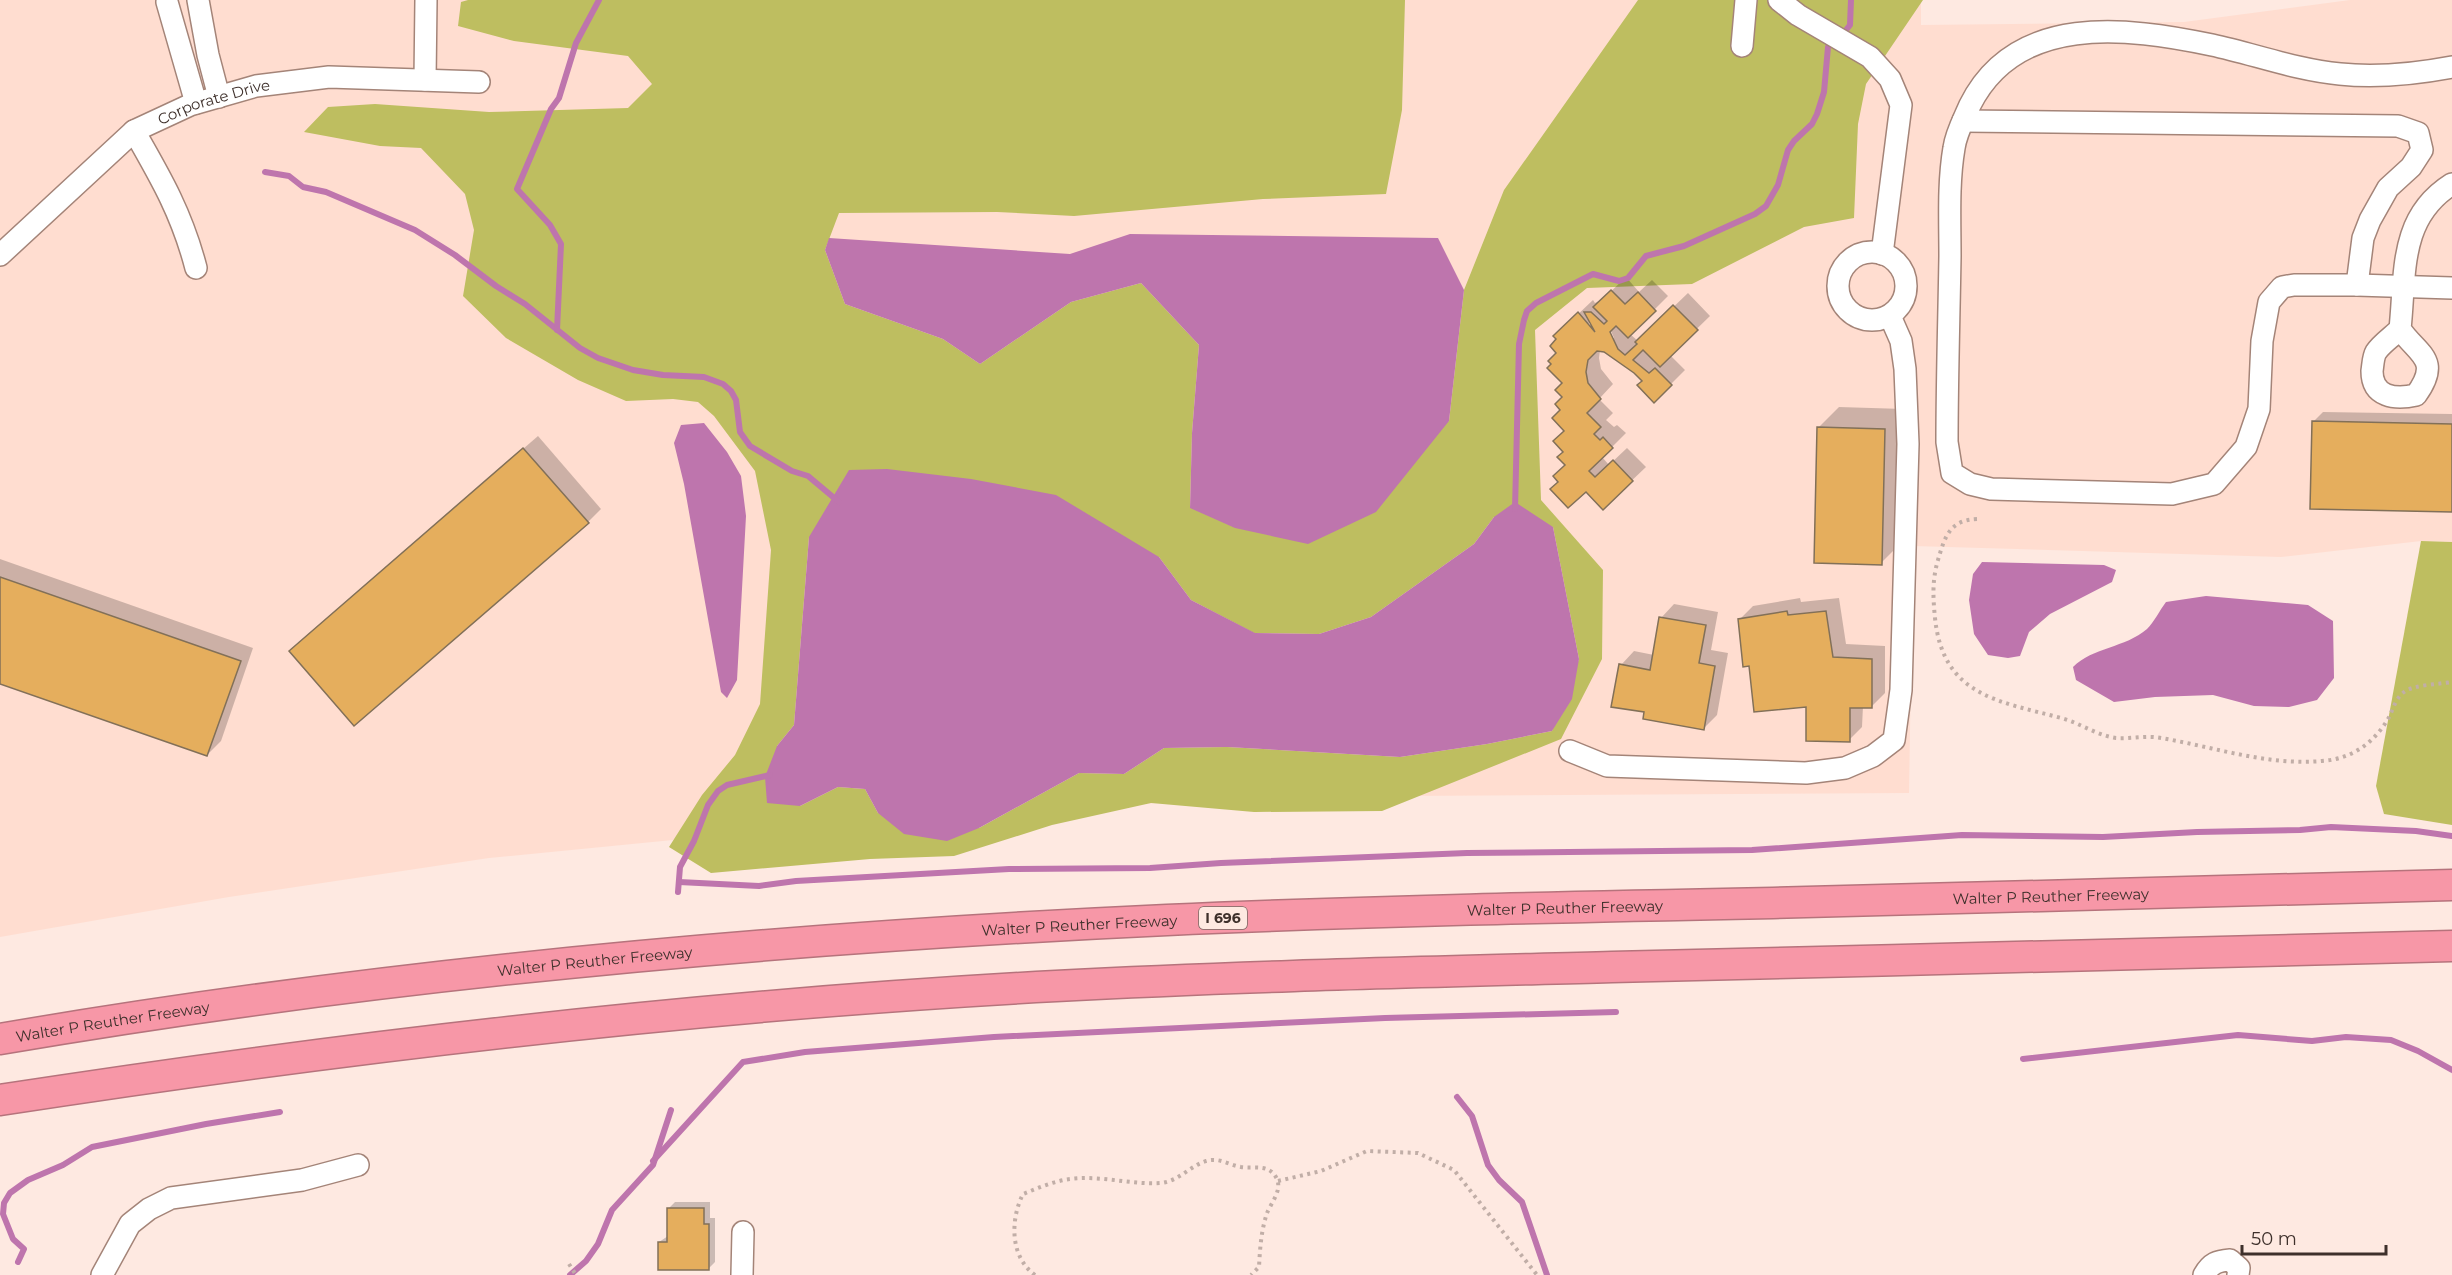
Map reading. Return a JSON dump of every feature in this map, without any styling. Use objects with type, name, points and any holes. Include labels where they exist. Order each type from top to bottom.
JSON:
[{"type":"highway","name":"Walter P Reuther Freeway","points":[[0,1040],[95,1023],[374,985],[655,955],[849,939],[1161,920],[1374,912],[2452,885]]},
{"type":"highway","points":[[0,1100],[265,1061],[600,1022],[767,1006],[1052,986],[1322,975],[2452,946]]},
{"type":"street","points":[[198,0],[208,55],[219,97]]},
{"type":"street","points":[[425,80],[426,0]]},
{"type":"street","points":[[1742,45],[1746,0]]},
{"type":"street","points":[[1779,0],[1798,15],[1870,57],[1890,79],[1901,105],[1882,254]]},
{"type":"street","points":[[167,2],[196,103]]},
{"type":"street","points":[[2452,68],[2411,75],[2339,74],[2303,68],[2170,37],[2086,32],[2053,36],[2027,47],[2000,64],[1980,86],[1963,121],[1954,147],[1947,442],[1952,473],[1970,484],[1991,489],[2172,494],[2214,484],[2246,447],[2259,409],[2262,342],[2269,302],[2282,288],[2294,285],[2452,288]]},
{"type":"street","name":"Corporate Drive","points":[[0,255],[134,131],[196,103],[256,86],[329,77],[478,82]]},
{"type":"street","points":[[1963,121],[2398,126],[2418,133],[2422,150],[2411,167],[2388,188],[2370,220],[2363,238],[2357,285]]},
{"type":"street","points":[[134,131],[173,201],[187,236],[196,268]]},
{"type":"street","points":[[2400,329],[2406,252],[2420,213],[2441,191],[2452,184]]},
{"type":"street","points":[[1867,253],[1882,254],[1898,264],[1904,275],[1905,298],[1890,316],[1880,320],[1858,317],[1849,312],[1839,293],[1838,283],[1847,263],[1867,253]]},
{"type":"street","points":[[1570,751],[1607,766],[1806,773],[1845,768],[1873,756],[1894,740],[1901,690],[1908,444],[1901,341],[1890,316]]},
{"type":"street","points":[[102,1275],[130,1224],[149,1209],[171,1198],[302,1180],[358,1165]]},
{"type":"street","points":[[742,1232],[742,1275]]},
{"type":"street","points":[[2204,1275],[2210,1265],[2230,1260],[2239,1268],[2238,1275]]},
{"type":"path","points":[[1977,519],[1963,519],[1951,529],[1943,544],[1935,570],[1933,594],[1936,624],[1939,646],[1950,668],[1977,692],[1999,702],[2074,722],[2099,734],[2117,738],[2159,737],[2227,753],[2322,761],[2345,758],[2370,743],[2405,690],[2452,682]]},
{"type":"path","points":[[1278,1181],[1321,1171],[1367,1151],[1418,1153],[1454,1170],[1537,1275]]},
{"type":"path","points":[[1035,1275],[1025,1268],[1015,1246],[1017,1205],[1023,1194],[1045,1185],[1070,1179],[1087,1178],[1145,1184],[1165,1182],[1183,1175],[1204,1161],[1216,1160],[1242,1168],[1259,1166],[1270,1171],[1278,1181],[1278,1191],[1267,1215],[1261,1240],[1259,1267],[1251,1275]]},
{"type":"path","points":[[569,1264],[576,1275]]},
{"type":"shaded area","points":[[0,0],[1921,0],[1921,25],[2184,22],[2350,0],[2452,0],[2452,542],[2421,541],[2281,557],[1913,546],[1909,793],[1239,797],[754,832],[489,858],[229,897],[0,937]]},
{"type":"shaded area","points":[[468,0],[1405,0],[1402,110],[1386,194],[1263,199],[1074,216],[997,212],[839,213],[825,250],[845,304],[943,339],[980,364],[1071,302],[1141,283],[1199,345],[1192,433],[1190,508],[1449,421],[1464,290],[1504,190],[1638,0],[1923,0],[1866,84],[1858,124],[1854,218],[1804,227],[1692,284],[1587,288],[1535,330],[1541,500],[1603,570],[1602,659],[1561,739],[1382,811],[1254,812],[1151,803],[1052,825],[954,856],[870,859],[711,873],[669,847],[702,795],[735,755],[760,704],[771,550],[755,471],[714,416],[698,402],[673,399],[626,401],[578,380],[506,338],[463,296],[474,230],[465,194],[421,148],[380,146],[304,132],[328,107],[375,104],[489,112],[628,108],[652,84],[628,56],[514,41],[458,26],[461,2]],"holes":[[[1494,517],[1553,527],[1579,659],[1552,731],[1487,744],[1400,757],[1227,747],[1164,748],[1124,774],[1079,773],[979,828],[878,813],[865,789],[838,787],[800,806],[777,746],[794,725],[809,537],[1159,557],[1191,600],[1254,633],[1319,634],[1371,617],[1474,544]]]},
{"type":"shaded area","points":[[1130,234],[1438,238],[1464,290],[1449,421],[1376,512],[1308,544],[1235,528],[1190,508],[1192,433],[1199,345],[1141,283],[1071,302],[980,364],[943,339],[845,304],[825,250],[829,238],[1070,254]]},
{"type":"shaded area","points":[[704,423],[727,452],[741,476],[746,516],[737,680],[727,698],[721,692],[684,484],[674,443],[681,425]]},
{"type":"shaded area","points":[[887,469],[971,479],[1056,495],[1159,557],[1191,600],[1255,633],[1319,634],[1371,617],[1474,544],[1494,517],[1515,502],[1553,527],[1579,659],[1572,699],[1552,731],[1487,744],[1400,757],[1227,747],[1164,748],[1124,774],[1079,773],[979,828],[947,841],[904,834],[878,813],[865,789],[838,787],[800,806],[767,803],[765,777],[777,746],[794,725],[809,537],[849,470]]},
{"type":"shaded area","points":[[2421,541],[2452,542],[2452,825],[2384,814],[2376,786]]},
{"type":"shaded area","points":[[1982,562],[2104,565],[2116,570],[2112,582],[2050,614],[2029,632],[2020,656],[2008,658],[1988,655],[1974,634],[1969,600],[1973,574]]},
{"type":"shaded area","points":[[2206,596],[2308,605],[2333,621],[2334,678],[2317,700],[2289,707],[2254,706],[2213,695],[2155,697],[2114,702],[2076,680],[2073,667],[2081,660],[2129,640],[2147,629],[2166,602]]},
{"type":"building","points":[[1611,290],[1625,304],[1638,292],[1656,311],[1628,338],[1616,326],[1610,332],[1618,349],[1625,355],[1673,305],[1698,330],[1660,367],[1643,350],[1633,360],[1649,373],[1655,368],[1672,385],[1654,403],[1637,385],[1642,381],[1604,352],[1597,351],[1588,360],[1586,372],[1588,383],[1601,399],[1587,413],[1601,427],[1594,434],[1600,440],[1603,437],[1613,448],[1589,471],[1595,477],[1613,460],[1633,481],[1603,510],[1586,492],[1568,508],[1550,489],[1558,482],[1553,476],[1565,465],[1557,457],[1563,452],[1553,441],[1564,431],[1552,418],[1560,410],[1555,404],[1562,397],[1555,390],[1562,383],[1547,368],[1551,364],[1548,361],[1556,353],[1550,346],[1556,339],[1553,336],[1578,312],[1595,332],[1584,312],[1591,312],[1604,324],[1607,321],[1593,307]]},
{"type":"building","points":[[2312,421],[2452,424],[2452,512],[2310,509]]},
{"type":"building","points":[[1817,427],[1885,429],[1882,565],[1814,563]]},
{"type":"building","points":[[523,448],[589,523],[354,726],[289,651]]},
{"type":"building","points":[[0,577],[241,661],[207,756],[0,684]]},
{"type":"building","points":[[1787,611],[1788,615],[1826,611],[1833,657],[1872,659],[1872,708],[1850,708],[1850,742],[1806,741],[1806,707],[1754,712],[1749,666],[1743,667],[1738,619]]},
{"type":"building","points":[[1659,617],[1706,625],[1699,663],[1715,666],[1704,730],[1643,719],[1644,712],[1611,707],[1619,664],[1650,670]]},
{"type":"building","points":[[667,1208],[704,1208],[704,1224],[709,1224],[709,1270],[658,1270],[658,1242],[667,1242]]},
{"type":"waterway","points":[[557,330],[561,244],[550,225],[517,189],[551,109],[559,98],[576,43],[599,0]]},
{"type":"waterway","points":[[1842,35],[1850,25],[1851,0]]},
{"type":"waterway","points":[[1515,509],[1519,344],[1527,311],[1536,303],[1593,274],[1619,281],[1628,278],[1646,256],[1684,246],[1755,214],[1766,206],[1778,185],[1788,150],[1812,124],[1817,114],[1824,92],[1828,47],[1834,41]]},
{"type":"waterway","points":[[265,172],[289,176],[303,187],[326,192],[415,230],[455,255],[496,286],[525,304],[580,348],[598,358],[633,370],[663,375],[704,377],[723,384],[736,400],[740,432],[750,446],[792,471],[808,476],[839,502]]},
{"type":"waterway","points":[[678,892],[680,867],[694,841],[708,805],[718,791],[727,785],[770,775]]},
{"type":"waterway","points":[[679,882],[759,886],[796,881],[1009,869],[1150,868],[1467,853],[1752,850],[1962,835],[2103,837],[2331,827],[2416,831],[2452,836]]},
{"type":"waterway","points":[[653,1161],[743,1062],[805,1052],[994,1037],[1385,1018],[1616,1012]]},
{"type":"waterway","points":[[2023,1059],[2238,1035],[2312,1041],[2346,1037],[2391,1040],[2418,1051],[2452,1070]]},
{"type":"waterway","points":[[1457,1097],[1472,1116],[1488,1165],[1499,1180],[1522,1202],[1547,1275]]},
{"type":"waterway","points":[[570,1275],[586,1261],[598,1244],[612,1210],[653,1165],[671,1110]]},
{"type":"waterway","points":[[18,1262],[24,1249],[13,1239],[3,1214],[4,1203],[10,1193],[28,1180],[63,1165],[92,1147],[280,1112]]}]
